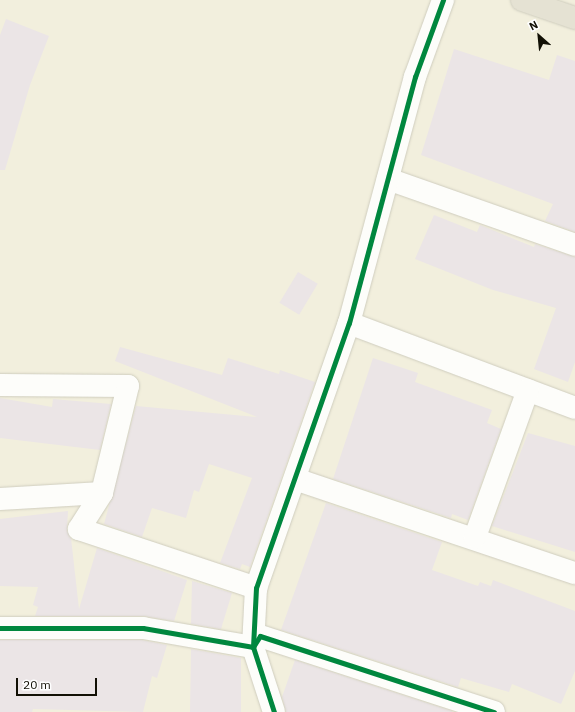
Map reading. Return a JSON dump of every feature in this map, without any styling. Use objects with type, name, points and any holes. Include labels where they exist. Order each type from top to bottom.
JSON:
[{"type":"highway","points":[[522,0],[575,18]]},
{"type":"street","points":[[274,712],[253,647],[256,588],[349,323],[415,77],[442,0]]},
{"type":"street","points":[[388,179],[575,245]]},
{"type":"street","points":[[349,323],[575,408]]},
{"type":"street","points":[[0,385],[128,386],[102,493],[79,529],[256,588]]},
{"type":"street","points":[[475,538],[528,390]]},
{"type":"street","points":[[295,480],[475,538],[575,573]]},
{"type":"street","points":[[0,499],[102,493]]},
{"type":"street","points":[[0,628],[143,628],[253,647]]},
{"type":"street","points":[[253,647],[260,636],[494,712]]},
{"type":"building","points":[[6,19],[49,36],[30,85],[5,170],[0,170],[0,35]]},
{"type":"building","points":[[454,49],[549,80],[557,55],[575,61],[575,232],[545,221],[553,204],[421,155]]},
{"type":"building","points":[[434,215],[477,232],[480,225],[534,247],[535,244],[575,257],[575,362],[568,382],[534,369],[556,308],[493,290],[415,259]]},
{"type":"building","points":[[298,272],[318,284],[299,315],[279,303]]},
{"type":"building","points":[[120,347],[222,375],[228,358],[279,374],[280,370],[315,382],[250,567],[242,564],[240,569],[220,563],[252,478],[209,464],[199,492],[194,490],[186,518],[152,508],[142,537],[104,524],[136,406],[257,417],[115,361]]},
{"type":"building","points":[[373,358],[418,373],[415,382],[492,410],[487,423],[501,429],[468,520],[452,514],[451,518],[333,479]]},
{"type":"building","points":[[0,398],[52,407],[53,399],[111,404],[100,450],[0,438]]},
{"type":"building","points":[[528,433],[575,446],[575,552],[492,526]]},
{"type":"building","points":[[326,503],[442,542],[432,570],[478,586],[480,582],[491,586],[493,580],[575,611],[575,671],[561,704],[512,684],[509,692],[461,678],[458,687],[281,630]]},
{"type":"building","points":[[68,511],[67,530],[71,538],[79,609],[97,548],[187,580],[174,621],[143,616],[35,616],[38,607],[33,605],[38,587],[0,586],[0,519]]},
{"type":"building","points":[[192,581],[232,593],[221,629],[191,624]]},
{"type":"building","points":[[0,640],[142,640],[167,645],[157,678],[152,676],[143,712],[33,709],[32,712],[0,712]]},
{"type":"building","points":[[191,649],[241,658],[241,712],[190,712]]},
{"type":"building","points":[[295,660],[452,712],[286,712],[282,697]]},
{"type":"cycle path","points":[[274,712],[253,647],[256,588],[349,323],[415,77],[443,0]]},
{"type":"cycle path","points":[[0,628],[143,628],[253,647],[260,636],[494,712]]}]
